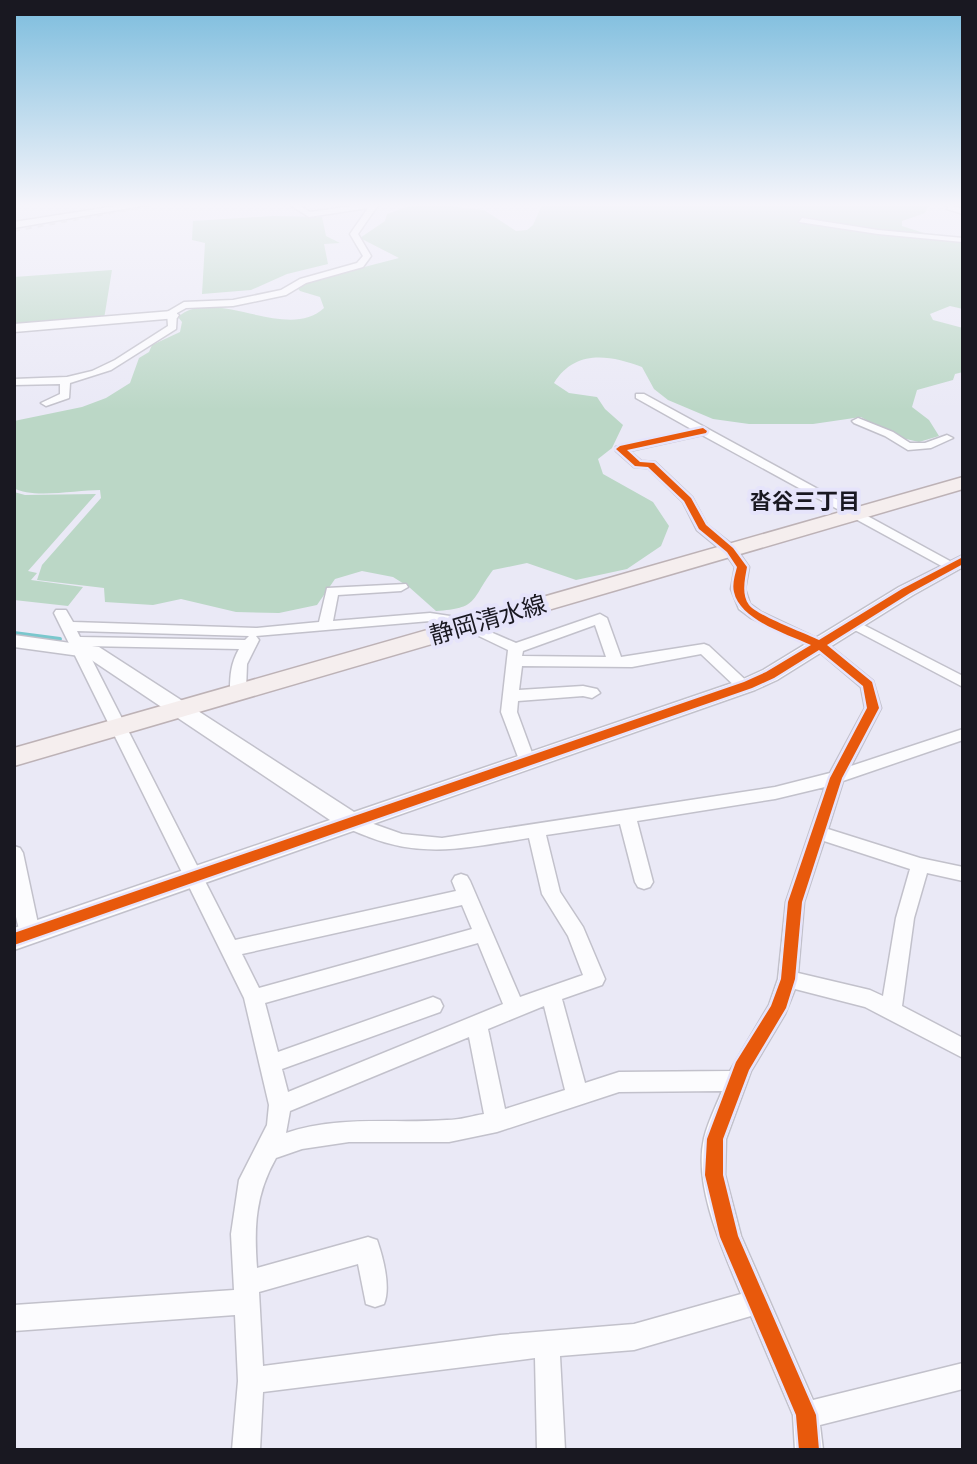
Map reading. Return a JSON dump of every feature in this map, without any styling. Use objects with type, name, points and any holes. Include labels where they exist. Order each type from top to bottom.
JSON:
[{"type":"main road","name":"静岡清水線","points":[[14,757],[963,483]]},
{"type":"street","points":[[14,328],[172,315],[184,305],[233,303],[283,293],[303,281],[327,273]]},
{"type":"street","points":[[14,382],[88,377],[138,352],[173,327],[172,315]]},
{"type":"street","points":[[46,403],[65,396],[65,380]]},
{"type":"street","points":[[640,396],[855,514],[958,563]]},
{"type":"street","points":[[858,421],[889,434],[908,447],[927,446],[946,437]]},
{"type":"street","points":[[703,431],[620,449],[638,464],[651,465],[688,500],[702,527],[730,550],[742,567],[738,589],[744,606],[756,615],[820,645],[868,685],[873,708],[836,778],[795,902],[788,979],[778,1008],[737,1081],[715,1139],[714,1175],[729,1237],[806,1415],[809,1450]]},
{"type":"street","points":[[14,854],[22,936],[744,686],[770,675],[958,563]]},
{"type":"street","points":[[325,626],[332,591],[401,587]]},
{"type":"street","points":[[14,641],[71,632],[253,638],[325,626],[430,617],[445,619],[516,655],[632,662],[704,649],[744,686]]},
{"type":"street","points":[[516,655],[600,618],[615,662]]},
{"type":"street","points":[[854,624],[963,682]]},
{"type":"street","points":[[71,632],[92,651],[351,822],[400,842],[427,847],[775,793],[836,778],[963,734]]},
{"type":"street","points":[[71,632],[254,998],[280,1105],[278,1125],[251,1180],[243,1234],[251,1381],[246,1450]]},
{"type":"street","points":[[238,690],[237,664],[253,638]]},
{"type":"street","points":[[516,655],[509,712],[527,761]]},
{"type":"street","points":[[511,696],[592,693]]},
{"type":"street","points":[[627,816],[644,882]]},
{"type":"street","points":[[280,1105],[515,1008],[595,979],[576,933],[551,894],[536,831]]},
{"type":"street","points":[[818,833],[920,865],[963,874]]},
{"type":"street","points":[[891,1010],[905,918],[920,865]]},
{"type":"street","points":[[229,949],[464,888],[515,1008]]},
{"type":"street","points":[[254,998],[483,934]]},
{"type":"street","points":[[788,979],[870,999],[963,1049]]},
{"type":"street","points":[[551,994],[577,1095]]},
{"type":"street","points":[[270,1064],[433,1006]]},
{"type":"street","points":[[477,1026],[497,1122]]},
{"type":"street","points":[[268,1150],[302,1138],[349,1131],[449,1131],[497,1122],[619,1082],[737,1081]]},
{"type":"street","points":[[14,1318],[245,1293],[368,1249],[375,1295]]},
{"type":"street","points":[[251,1381],[547,1344],[634,1337],[757,1302]]},
{"type":"street","points":[[547,1344],[551,1450]]},
{"type":"street","points":[[806,1415],[963,1376]]},
{"type":"green space","points":[[111,273],[104,319],[14,325],[14,277]]},
{"type":"green space","points":[[203,273],[290,273],[251,290],[202,294]]},
{"type":"green space","points":[[340,273],[963,273],[963,309],[950,306],[930,314],[933,320],[963,328],[963,372],[955,374],[953,380],[917,390],[912,407],[929,420],[939,436],[919,442],[893,436],[861,417],[813,424],[749,424],[713,419],[668,400],[654,389],[642,367],[606,358],[572,364],[554,383],[569,393],[597,397],[623,425],[612,448],[598,459],[603,474],[653,502],[669,526],[661,546],[627,569],[576,580],[527,563],[493,570],[472,601],[460,608],[436,611],[393,577],[362,571],[335,579],[317,605],[279,613],[236,612],[181,599],[153,605],[105,602],[104,588],[37,580],[42,565],[101,498],[100,490],[32,493],[14,488],[14,421],[82,407],[106,398],[130,383],[139,358],[149,352],[152,345],[180,332],[182,322],[178,317],[193,309],[230,309],[291,320],[309,317],[324,308],[320,297],[300,291],[295,285]]},
{"type":"green space","points":[[14,492],[25,495],[96,494],[28,571],[37,573],[31,580],[83,587],[68,606],[14,600]]},
{"type":"waterway","points":[[14,633],[60,639]]},
{"type":"cycle path","points":[[703,431],[620,449],[638,464],[651,465],[688,500],[702,527],[730,550],[742,567],[738,589],[744,606],[756,615],[820,645],[868,685],[873,708],[836,778],[795,902],[788,979],[778,1008],[742,1067],[715,1139],[714,1175],[729,1237],[806,1415],[809,1450]]},
{"type":"cycle path","points":[[14,939],[748,685],[770,675],[906,591],[963,560]]},
{"type":"district","name":"沓谷三丁目","points":[[805,501]]}]
